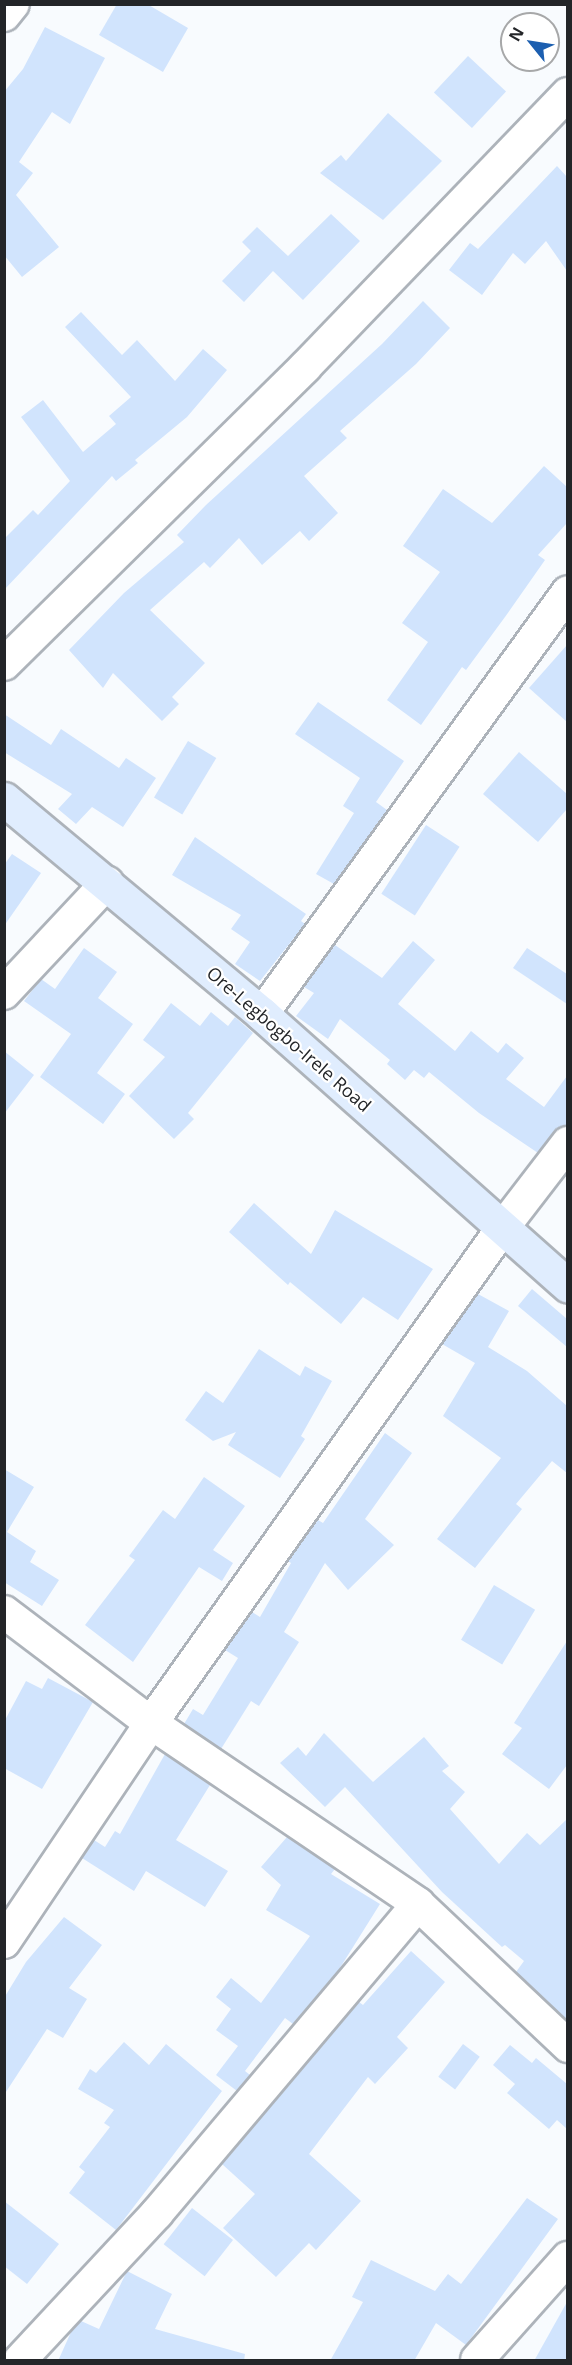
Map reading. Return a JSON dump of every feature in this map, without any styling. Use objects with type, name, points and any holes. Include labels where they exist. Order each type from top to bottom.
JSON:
[{"type":"main road","name":"Ore-Legbogbo-Irele Road","points":[[4,799],[262,1014],[504,1226],[567,1286]]},
{"type":"street","points":[[4,15],[13,4]]},
{"type":"street","points":[[4,664],[305,367],[567,94]]},
{"type":"street","points":[[262,1014],[567,592]]},
{"type":"street","points":[[4,993],[107,884]]},
{"type":"street","points":[[4,1942],[152,1723],[504,1226],[567,1143]]},
{"type":"street","points":[[4,1612],[152,1723],[418,1904],[567,2046]]},
{"type":"street","points":[[20,2361],[157,2213],[418,1904]]},
{"type":"street","points":[[477,2361],[567,2258]]},
{"type":"building","points":[[117,4],[147,4],[188,28],[163,72],[99,35]]},
{"type":"building","points":[[45,27],[105,58],[70,124],[52,112],[19,162],[33,173],[16,195],[59,247],[22,277],[4,255],[4,92],[23,69]]},
{"type":"building","points":[[468,56],[506,91],[472,128],[434,93]]},
{"type":"building","points":[[388,113],[442,161],[383,220],[320,173],[341,155],[346,161]]},
{"type":"building","points":[[557,166],[567,177],[567,271],[546,241],[525,264],[513,253],[482,295],[449,270],[470,243],[478,249]]},
{"type":"building","points":[[331,214],[360,241],[303,300],[273,271],[244,302],[222,281],[251,251],[242,242],[257,227],[288,256]]},
{"type":"building","points":[[423,301],[450,328],[416,364],[340,431],[347,438],[304,476],[338,513],[309,541],[300,531],[262,565],[239,538],[210,568],[204,562],[150,610],[205,663],[172,697],[179,704],[162,721],[113,673],[103,688],[69,650],[124,593],[184,542],[177,535],[206,505],[382,344]]},
{"type":"building","points":[[81,312],[122,355],[137,340],[175,381],[203,349],[227,370],[187,417],[135,460],[138,463],[116,481],[112,476],[4,590],[4,539],[33,510],[38,515],[70,481],[21,417],[43,400],[83,452],[116,424],[109,416],[131,397],[65,327]]},
{"type":"building","points":[[544,466],[567,487],[567,523],[538,555],[545,560],[505,617],[466,670],[462,667],[421,725],[387,700],[428,642],[402,623],[440,572],[403,546],[443,489],[492,523]]},
{"type":"building","points":[[567,645],[567,722],[529,688]]},
{"type":"building","points":[[318,702],[404,761],[376,802],[387,810],[334,884],[316,874],[354,813],[343,806],[360,778],[295,734]]},
{"type":"building","points":[[4,714],[51,745],[61,729],[119,768],[126,758],[156,778],[123,827],[92,807],[76,824],[58,809],[72,794],[4,752]]},
{"type":"building","points":[[188,741],[216,758],[182,815],[154,798]]},
{"type":"building","points":[[519,752],[567,794],[567,809],[538,842],[483,794]]},
{"type":"building","points":[[426,825],[460,847],[415,916],[381,894]]},
{"type":"building","points":[[195,837],[306,914],[301,921],[305,924],[260,981],[235,964],[250,942],[231,929],[241,915],[172,875]]},
{"type":"building","points":[[12,854],[41,873],[4,926],[4,865]]},
{"type":"building","points":[[413,941],[435,960],[398,1004],[455,1051],[471,1031],[498,1053],[506,1043],[524,1058],[506,1079],[544,1107],[567,1076],[567,1125],[554,1132],[538,1153],[479,1113],[429,1072],[424,1078],[414,1070],[405,1080],[387,1064],[390,1060],[340,1019],[328,1039],[296,1016],[314,993],[304,987],[335,945],[382,978]]},
{"type":"building","points":[[84,948],[117,972],[98,998],[133,1024],[97,1073],[125,1094],[103,1124],[40,1077],[71,1034],[24,1001],[41,979],[55,989]]},
{"type":"building","points":[[527,948],[567,974],[567,1004],[513,968]]},
{"type":"building","points":[[171,1003],[200,1026],[211,1012],[228,1026],[235,1017],[253,1033],[188,1113],[194,1119],[174,1139],[129,1096],[165,1057],[143,1040]]},
{"type":"building","points":[[4,1051],[34,1075],[4,1114]]},
{"type":"building","points":[[254,1203],[311,1254],[335,1210],[433,1269],[398,1320],[363,1297],[341,1324],[290,1282],[288,1285],[229,1232]]},
{"type":"building","points":[[532,1289],[567,1319],[567,1347],[518,1306]]},
{"type":"building","points":[[478,1294],[509,1311],[488,1347],[527,1371],[567,1406],[567,1473],[552,1461],[516,1504],[522,1509],[475,1568],[437,1539],[501,1458],[443,1416],[475,1363],[442,1344]]},
{"type":"building","points":[[259,1349],[300,1376],[305,1366],[332,1381],[301,1436],[305,1439],[280,1478],[228,1445],[236,1432],[213,1441],[185,1420],[206,1391],[223,1403]]},
{"type":"building","points":[[385,1433],[412,1453],[365,1519],[394,1545],[348,1590],[325,1563],[284,1632],[299,1642],[259,1706],[251,1701],[221,1749],[184,1724],[193,1709],[203,1715],[238,1658],[225,1650],[252,1612],[260,1617],[291,1563],[288,1561],[318,1520],[323,1523]]},
{"type":"building","points":[[4,1469],[34,1487],[7,1532],[36,1551],[30,1562],[59,1580],[42,1606],[4,1582]]},
{"type":"building","points":[[204,1477],[245,1506],[213,1550],[233,1563],[222,1581],[199,1567],[133,1662],[85,1625],[135,1560],[129,1556],[163,1510],[175,1519]]},
{"type":"building","points":[[494,1585],[535,1610],[502,1665],[461,1640]]},
{"type":"building","points":[[567,1641],[567,1765],[549,1789],[502,1754],[522,1728],[514,1723]]},
{"type":"building","points":[[48,1678],[93,1702],[42,1789],[4,1768],[4,1722],[26,1681],[42,1689]]},
{"type":"building","points":[[324,1733],[373,1782],[424,1737],[449,1766],[442,1771],[465,1792],[450,1809],[499,1864],[527,1833],[540,1845],[567,1819],[567,2021],[516,1972],[524,1961],[505,1945],[502,1947],[442,1892],[345,1787],[325,1807],[280,1763],[298,1747],[306,1756]]},
{"type":"building","points":[[165,1754],[210,1785],[176,1840],[228,1871],[205,1907],[146,1871],[134,1891],[82,1858],[94,1840],[105,1847],[115,1831],[120,1834]]},
{"type":"building","points":[[287,1837],[335,1869],[331,1874],[380,1904],[338,1971],[293,2024],[285,2018],[245,2071],[250,2075],[237,2091],[216,2075],[238,2046],[216,2030],[231,2009],[216,1997],[231,1978],[261,2003],[310,1936],[266,1910],[281,1885],[261,1867]]},
{"type":"building","points":[[64,1917],[102,1945],[69,1988],[87,1999],[63,2038],[47,2029],[4,2095],[4,1998],[26,1962]]},
{"type":"building","points":[[411,1951],[445,1982],[397,2037],[408,2048],[375,2084],[368,2077],[309,2154],[361,2201],[316,2250],[309,2243],[276,2277],[223,2228],[255,2194],[222,2164],[359,2002],[363,2005]]},
{"type":"building","points":[[124,2042],[149,2065],[166,2044],[222,2091],[116,2230],[69,2193],[85,2172],[79,2167],[110,2127],[104,2123],[114,2110],[78,2089],[90,2069],[96,2073]]},
{"type":"building","points":[[463,2044],[480,2057],[455,2089],[438,2077]]},
{"type":"building","points":[[510,2045],[532,2063],[536,2058],[567,2084],[567,2129],[557,2120],[549,2129],[507,2093],[515,2084],[493,2065]]},
{"type":"building","points":[[527,2198],[558,2219],[466,2345],[436,2323],[414,2361],[330,2361],[363,2302],[352,2297],[371,2260],[435,2291],[448,2274],[461,2284]]},
{"type":"building","points":[[4,2201],[59,2244],[27,2284],[4,2266]]},
{"type":"building","points":[[192,2208],[233,2240],[205,2276],[164,2244]]},
{"type":"building","points":[[127,2271],[172,2294],[155,2329],[245,2354],[244,2361],[58,2361],[71,2332],[81,2321],[99,2329]]},
{"type":"building","points":[[567,2302],[567,2361],[534,2361]]}]
